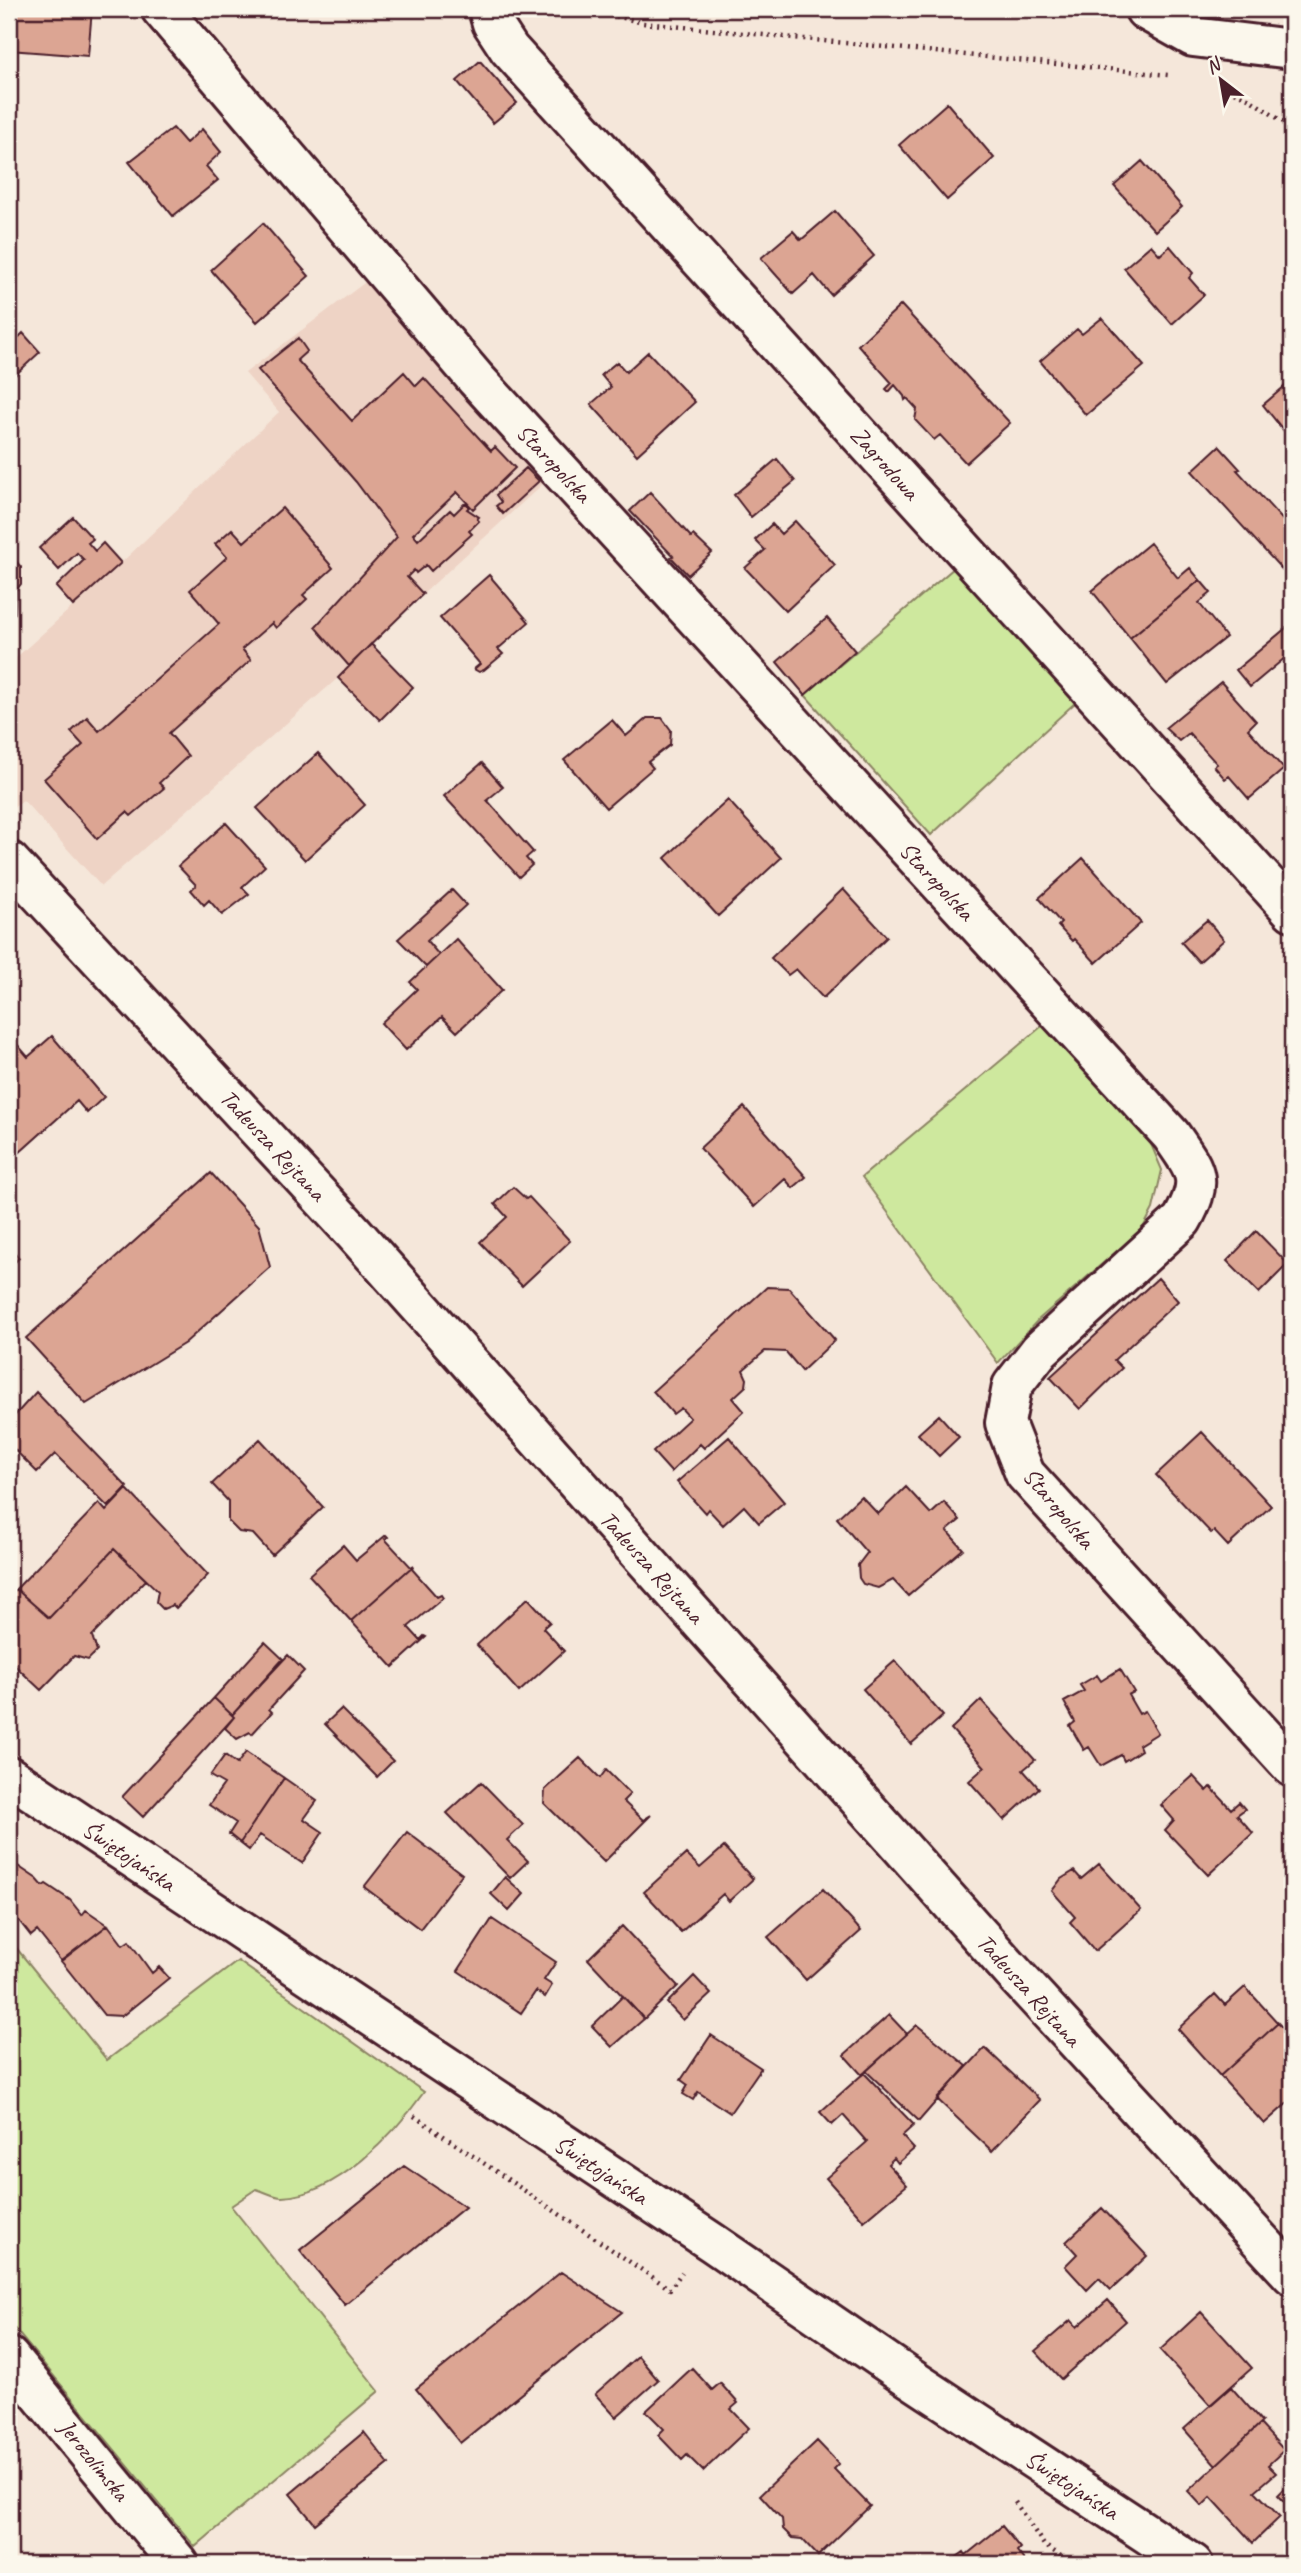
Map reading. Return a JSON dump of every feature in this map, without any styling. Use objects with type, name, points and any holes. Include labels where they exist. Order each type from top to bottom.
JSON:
[{"type":"street","name":"Staropolska","points":[[161,9],[476,379],[1171,1135],[1195,1170],[1194,1198],[1182,1220],[1040,1350],[1012,1386],[1005,1423],[1025,1474],[1292,1767]]},
{"type":"street","name":"Zagrodowa","points":[[488,9],[492,23],[509,49],[1292,911]]},
{"type":"street","points":[[1144,9],[1193,37],[1292,49]]},
{"type":"street","name":"Tadeusza Rejtana","points":[[9,861],[354,1233],[1018,1978],[1292,2276]]},
{"type":"street","name":"Świętojańska","points":[[9,1776],[1193,2564]]},
{"type":"street","name":"Jerozolimska","points":[[9,2357],[179,2564]]},
{"type":"path","points":[[589,9],[643,23],[1173,76]]},
{"type":"path","points":[[1219,86],[1248,98],[1292,128]]},
{"type":"path","points":[[414,2116],[670,2289],[686,2266],[700,2266],[713,2244]]},
{"type":"path","points":[[1010,2495],[1044,2545],[1073,2564]]},
{"type":"shaded area","points":[[368,280],[545,482],[423,594],[338,678],[101,886],[23,800],[12,809],[9,806],[9,664],[121,563],[279,412],[245,373]]},
{"type":"green space","points":[[954,568],[1076,702],[931,835],[805,695]]},
{"type":"green space","points":[[1048,1021],[1151,1144],[1162,1170],[1153,1209],[1143,1228],[1038,1320],[998,1363],[862,1177]]},
{"type":"green space","points":[[9,1939],[107,2060],[238,1961],[424,2092],[381,2143],[344,2174],[324,2186],[303,2194],[282,2197],[256,2189],[231,2206],[379,2391],[195,2547],[9,2322]]},
{"type":"building","points":[[9,9],[92,9],[88,56],[9,50]]},
{"type":"building","points":[[480,61],[517,103],[493,123],[457,81]]},
{"type":"building","points":[[947,103],[994,158],[947,200],[899,145]]},
{"type":"building","points":[[173,128],[186,143],[202,129],[221,152],[206,166],[218,180],[173,216],[129,162]]},
{"type":"building","points":[[1142,161],[1182,207],[1155,231],[1114,186]]},
{"type":"building","points":[[835,211],[874,256],[831,295],[814,275],[793,294],[761,258],[793,231],[801,240]]},
{"type":"building","points":[[263,223],[309,276],[257,322],[211,270]]},
{"type":"building","points":[[1151,245],[1160,255],[1170,246],[1193,273],[1189,278],[1204,295],[1172,324],[1124,268]]},
{"type":"building","points":[[901,305],[1010,423],[966,463],[940,435],[934,440],[915,420],[917,409],[907,398],[905,400],[895,385],[889,392],[886,389],[892,383],[858,345]]},
{"type":"building","points":[[1102,318],[1144,366],[1086,415],[1040,361],[1077,329],[1082,334]]},
{"type":"building","points":[[23,333],[40,352],[13,377],[9,373],[9,347]]},
{"type":"building","points":[[298,338],[307,351],[297,360],[352,421],[404,372],[416,386],[424,378],[491,451],[495,447],[515,468],[473,509],[457,492],[413,534],[418,540],[450,510],[454,514],[464,504],[479,517],[479,521],[469,531],[472,534],[431,571],[426,565],[416,573],[414,570],[407,577],[423,594],[349,666],[315,627],[397,537],[356,482],[258,370]]},
{"type":"building","points":[[648,352],[695,402],[637,455],[591,404],[611,387],[601,375],[617,362],[626,372]]},
{"type":"building","points":[[1292,380],[1292,441],[1263,405]]},
{"type":"building","points":[[1219,446],[1240,469],[1237,470],[1290,528],[1292,526],[1292,572],[1288,576],[1192,471]]},
{"type":"building","points":[[777,459],[795,481],[751,517],[734,495]]},
{"type":"building","points":[[526,468],[539,481],[503,514],[496,506],[501,502],[496,495]]},
{"type":"building","points":[[650,492],[691,537],[693,535],[712,553],[688,575],[630,511]]},
{"type":"building","points":[[282,508],[333,568],[303,595],[307,599],[276,628],[272,623],[242,649],[251,660],[169,733],[188,756],[159,783],[164,788],[131,816],[127,812],[97,839],[44,779],[83,745],[71,732],[87,717],[99,731],[219,624],[190,590],[227,557],[215,544],[232,529],[244,542]]},
{"type":"building","points":[[73,517],[93,539],[88,543],[95,551],[103,543],[121,563],[73,606],[56,587],[84,560],[77,553],[59,570],[39,548]]},
{"type":"building","points":[[795,521],[835,565],[786,611],[745,568],[765,550],[755,540],[772,524],[781,534]]},
{"type":"building","points":[[1150,543],[1178,578],[1190,568],[1200,580],[1130,638],[1092,591]]},
{"type":"building","points":[[9,553],[21,567],[21,584],[16,590],[15,613],[9,619]]},
{"type":"building","points":[[489,575],[529,622],[498,649],[503,654],[479,672],[474,669],[480,664],[440,618]]},
{"type":"building","points":[[1200,580],[1211,593],[1199,603],[1226,637],[1167,684],[1130,638]]},
{"type":"building","points":[[827,618],[855,651],[805,695],[777,662]]},
{"type":"building","points":[[1292,623],[1292,652],[1250,687],[1236,670]]},
{"type":"building","points":[[371,644],[413,687],[380,720],[338,678]]},
{"type":"building","points":[[1221,682],[1256,721],[1248,729],[1284,769],[1249,799],[1229,776],[1225,779],[1214,766],[1217,764],[1189,733],[1179,741],[1165,728]]},
{"type":"building","points":[[647,718],[662,718],[671,730],[670,745],[648,762],[653,768],[606,808],[564,760],[612,720],[626,736]]},
{"type":"building","points":[[318,753],[365,805],[305,860],[257,808]]},
{"type":"building","points":[[482,763],[503,787],[487,800],[533,852],[526,858],[532,865],[519,877],[444,796]]},
{"type":"building","points":[[728,800],[781,858],[718,916],[665,858]]},
{"type":"building","points":[[226,823],[265,866],[242,887],[249,894],[222,915],[209,900],[204,905],[191,890],[196,885],[178,866]]},
{"type":"building","points":[[1083,858],[1141,923],[1096,963],[1058,926],[1061,923],[1039,898]]},
{"type":"building","points":[[843,889],[887,937],[823,998],[796,969],[788,975],[771,958]]},
{"type":"building","points":[[452,890],[466,905],[427,941],[439,955],[426,967],[398,939]]},
{"type":"building","points":[[1207,920],[1224,940],[1199,962],[1181,942]]},
{"type":"building","points":[[456,939],[502,990],[457,1032],[442,1017],[406,1050],[381,1023],[417,989],[410,982]]},
{"type":"building","points":[[52,1036],[104,1097],[87,1113],[77,1101],[19,1153],[9,1142],[9,1075],[15,1068],[9,1061],[9,1050],[16,1043],[28,1057]]},
{"type":"building","points":[[744,1107],[806,1177],[793,1188],[785,1179],[754,1207],[700,1148]]},
{"type":"building","points":[[211,1173],[259,1226],[270,1267],[185,1343],[86,1404],[26,1338]]},
{"type":"building","points":[[513,1187],[526,1199],[529,1197],[570,1241],[522,1286],[480,1242],[507,1217],[495,1204]]},
{"type":"building","points":[[1256,1231],[1288,1264],[1259,1293],[1227,1261]]},
{"type":"building","points":[[9,1246],[19,1258],[9,1268]]},
{"type":"building","points":[[1158,1278],[1178,1301],[1114,1360],[1122,1368],[1080,1409],[1050,1377]]},
{"type":"building","points":[[767,1287],[789,1288],[835,1340],[802,1371],[786,1352],[765,1351],[743,1370],[747,1379],[746,1386],[733,1398],[744,1411],[704,1448],[700,1444],[671,1472],[653,1452],[690,1418],[681,1408],[673,1414],[653,1391]]},
{"type":"building","points":[[36,1392],[127,1487],[108,1507],[55,1454],[37,1472],[9,1444],[9,1422]]},
{"type":"building","points":[[939,1415],[959,1437],[939,1456],[918,1434]]},
{"type":"building","points":[[1202,1432],[1271,1506],[1228,1546],[1214,1531],[1211,1533],[1156,1475]]},
{"type":"building","points":[[729,1437],[784,1502],[759,1523],[744,1506],[723,1525],[708,1509],[705,1513],[677,1482]]},
{"type":"building","points":[[260,1439],[323,1507],[272,1555],[253,1534],[239,1532],[228,1521],[228,1501],[212,1484]]},
{"type":"building","points":[[906,1487],[931,1514],[944,1502],[960,1520],[947,1531],[963,1549],[908,1596],[893,1580],[878,1588],[863,1584],[859,1578],[858,1565],[867,1553],[837,1518],[861,1496],[878,1514]]},
{"type":"building","points":[[127,1489],[208,1575],[176,1608],[173,1605],[163,1609],[156,1602],[158,1591],[114,1549],[49,1618],[16,1589],[99,1503],[106,1511]]},
{"type":"building","points":[[386,1535],[388,1537],[385,1539],[411,1567],[414,1565],[351,1621],[309,1575],[343,1545],[356,1560]]},
{"type":"building","points":[[114,1549],[146,1580],[92,1636],[97,1651],[88,1660],[74,1656],[41,1690],[9,1660],[9,1597],[16,1589],[49,1618]]},
{"type":"building","points":[[414,1565],[412,1569],[437,1597],[441,1595],[443,1598],[408,1627],[420,1640],[426,1637],[393,1667],[351,1621]]},
{"type":"building","points":[[528,1598],[550,1622],[543,1628],[564,1651],[519,1692],[477,1645]]},
{"type":"building","points":[[265,1642],[283,1659],[232,1715],[214,1698]]},
{"type":"building","points":[[288,1655],[304,1671],[269,1709],[272,1712],[252,1734],[250,1732],[237,1739],[225,1728],[234,1717],[232,1715]]},
{"type":"building","points":[[895,1661],[943,1716],[911,1744],[863,1689]]},
{"type":"building","points":[[1120,1669],[1134,1692],[1128,1695],[1139,1714],[1145,1711],[1158,1733],[1139,1745],[1141,1750],[1124,1761],[1121,1755],[1101,1766],[1089,1747],[1084,1750],[1070,1726],[1075,1722],[1064,1702],[1084,1691],[1080,1685],[1097,1675],[1101,1681]]},
{"type":"building","points":[[214,1698],[234,1717],[143,1817],[122,1797]]},
{"type":"building","points":[[981,1700],[1035,1760],[1023,1770],[1039,1788],[1004,1820],[969,1781],[985,1767],[951,1729]]},
{"type":"building","points":[[341,1709],[393,1761],[377,1777],[325,1724]]},
{"type":"building","points":[[246,1752],[284,1778],[240,1843],[229,1834],[236,1823],[209,1805],[224,1784],[210,1776],[225,1755],[237,1764]]},
{"type":"building","points":[[580,1758],[600,1778],[606,1770],[630,1794],[623,1801],[643,1820],[651,1815],[604,1862],[544,1803],[545,1790]]},
{"type":"building","points":[[1193,1776],[1207,1791],[1211,1787],[1231,1809],[1239,1802],[1245,1809],[1237,1815],[1253,1833],[1208,1875],[1165,1830],[1174,1820],[1161,1805]]},
{"type":"building","points":[[284,1778],[317,1801],[304,1819],[323,1832],[302,1863],[260,1835],[249,1850],[240,1843]]},
{"type":"building","points":[[481,1782],[523,1825],[507,1840],[528,1861],[510,1878],[447,1813]]},
{"type":"building","points":[[407,1832],[462,1874],[420,1929],[364,1887]]},
{"type":"building","points":[[724,1847],[753,1879],[729,1901],[723,1894],[681,1932],[644,1892],[686,1854],[700,1868]]},
{"type":"building","points":[[9,1860],[43,1886],[46,1884],[70,1900],[82,1915],[86,1910],[108,1925],[61,1961],[37,1931],[31,1936],[9,1908]]},
{"type":"building","points":[[1099,1864],[1141,1910],[1095,1951],[1070,1922],[1075,1917],[1052,1891],[1061,1879],[1074,1871],[1081,1879]]},
{"type":"building","points":[[505,1877],[524,1894],[509,1911],[491,1894]]},
{"type":"building","points":[[823,1889],[861,1931],[806,1980],[768,1937]]},
{"type":"building","points":[[492,1919],[556,1962],[544,1980],[552,1985],[545,1997],[536,1991],[521,2013],[458,1971]]},
{"type":"building","points":[[108,1925],[123,1945],[129,1941],[152,1973],[159,1967],[169,1978],[122,2016],[104,2015],[61,1961]]},
{"type":"building","points":[[622,1926],[678,1986],[644,2019],[588,1959]]},
{"type":"building","points":[[694,1976],[711,1994],[683,2020],[667,2003]]},
{"type":"building","points":[[1245,1987],[1278,2023],[1220,2076],[1178,2029],[1215,1994],[1225,2005]]},
{"type":"building","points":[[623,1996],[644,2019],[612,2047],[592,2026]]},
{"type":"building","points":[[889,2015],[907,2034],[862,2075],[844,2055]]},
{"type":"building","points":[[1278,2023],[1292,2038],[1292,2099],[1264,2124],[1220,2076]]},
{"type":"building","points":[[917,2025],[967,2066],[919,2121],[866,2071]]},
{"type":"building","points":[[711,2035],[761,2068],[730,2113],[698,2092],[693,2100],[683,2094],[688,2085],[681,2080]]},
{"type":"building","points":[[985,2048],[1040,2100],[992,2151],[937,2099]]},
{"type":"building","points":[[864,2073],[914,2125],[902,2136],[914,2149],[898,2163],[894,2158],[888,2164],[907,2185],[864,2221],[826,2178],[867,2142],[843,2115],[832,2125],[820,2112]]},
{"type":"building","points":[[404,2166],[465,2207],[345,2305],[300,2250]]},
{"type":"building","points":[[1102,2208],[1147,2256],[1111,2290],[1099,2278],[1087,2290],[1065,2266],[1077,2254],[1066,2242]]},
{"type":"building","points":[[561,2272],[622,2312],[460,2443],[416,2389]]},
{"type":"building","points":[[1108,2300],[1126,2321],[1061,2379],[1035,2351],[1071,2320],[1077,2327]]},
{"type":"building","points":[[1201,2312],[1252,2368],[1210,2405],[1160,2350]]},
{"type":"building","points":[[638,2356],[658,2380],[616,2417],[595,2394]]},
{"type":"building","points":[[692,2368],[712,2390],[720,2383],[738,2403],[731,2409],[749,2428],[703,2471],[687,2455],[682,2460],[658,2435],[664,2429],[646,2411]]},
{"type":"building","points":[[1231,2387],[1262,2422],[1216,2465],[1184,2429]]},
{"type":"building","points":[[1260,2424],[1284,2450],[1268,2465],[1276,2473],[1255,2491],[1280,2517],[1253,2543],[1211,2497],[1202,2506],[1188,2491]]},
{"type":"building","points":[[364,2432],[389,2464],[315,2524],[290,2494]]},
{"type":"building","points":[[817,2441],[839,2464],[834,2469],[870,2506],[818,2556],[802,2539],[792,2538],[783,2529],[782,2519],[760,2495]]},
{"type":"building","points":[[1292,2481],[1292,2510],[1278,2495]]},
{"type":"building","points":[[1002,2526],[1020,2548],[1017,2551],[1027,2564],[947,2564],[964,2552],[966,2555]]}]
